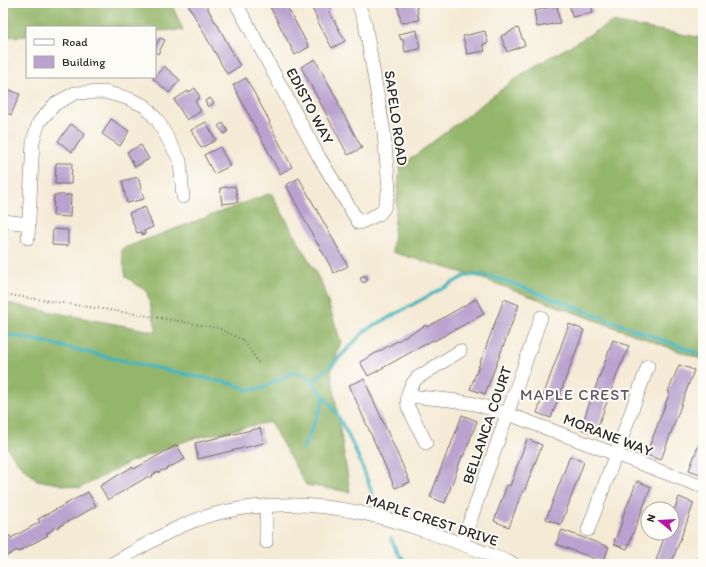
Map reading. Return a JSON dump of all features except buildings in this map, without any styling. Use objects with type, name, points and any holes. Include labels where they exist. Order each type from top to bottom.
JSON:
[{"type":"street","name":"EDISTO WAY","points":[[236,3],[319,157],[358,223]]},
{"type":"street","name":"SAPELO ROAD","points":[[358,3],[365,23],[384,133],[389,189],[384,208],[379,214],[358,223]]},
{"type":"street","points":[[28,238],[33,141],[39,122],[55,104],[75,93],[104,92],[127,98],[145,106],[158,121],[180,161],[183,197]]},
{"type":"street","points":[[3,222],[29,224]]},
{"type":"street","name":"BELLANCA COURT","points":[[462,544],[541,317]]},
{"type":"street","points":[[426,443],[408,407],[409,391],[417,378],[460,351]]},
{"type":"street","points":[[588,530],[648,366]]},
{"type":"street","name":"MORANE WAY","points":[[408,396],[475,404],[508,414],[703,487]]},
{"type":"street","name":"MAPLE CREST DRIVE","points":[[112,564],[158,538],[191,522],[214,514],[251,507],[285,504],[341,508],[370,514],[462,544],[514,564]]},
{"type":"street","points":[[266,506],[266,542]]},
{"type":"path","points":[[3,294],[218,328],[243,340],[260,365]]},
{"type":"green space","points":[[3,3],[171,3],[183,30],[156,31],[156,26],[26,26],[26,36],[3,37]]},
{"type":"green space","points":[[612,22],[703,38],[703,360],[478,277],[392,252],[400,167],[523,73]]},
{"type":"green space","points":[[271,193],[321,282],[341,342],[331,372],[350,492],[306,485],[270,422],[191,439],[130,462],[80,488],[37,480],[19,464],[3,442],[3,302],[157,332],[147,292],[126,277],[121,249]]},
{"type":"waterway","points":[[329,368],[366,330],[465,276],[476,275],[488,276],[520,286],[703,355]]},
{"type":"waterway","points":[[3,334],[237,385],[247,390],[263,388],[294,372],[303,375],[312,382],[326,399]]},
{"type":"waterway","points":[[312,382],[326,370]]},
{"type":"waterway","points":[[303,449],[325,397]]},
{"type":"waterway","points":[[329,402],[354,448],[373,496]]},
{"type":"waterway","points":[[391,538],[399,556],[409,564]]},
{"type":"district","name":"MAPLE CREST","points":[[575,394]]}]
